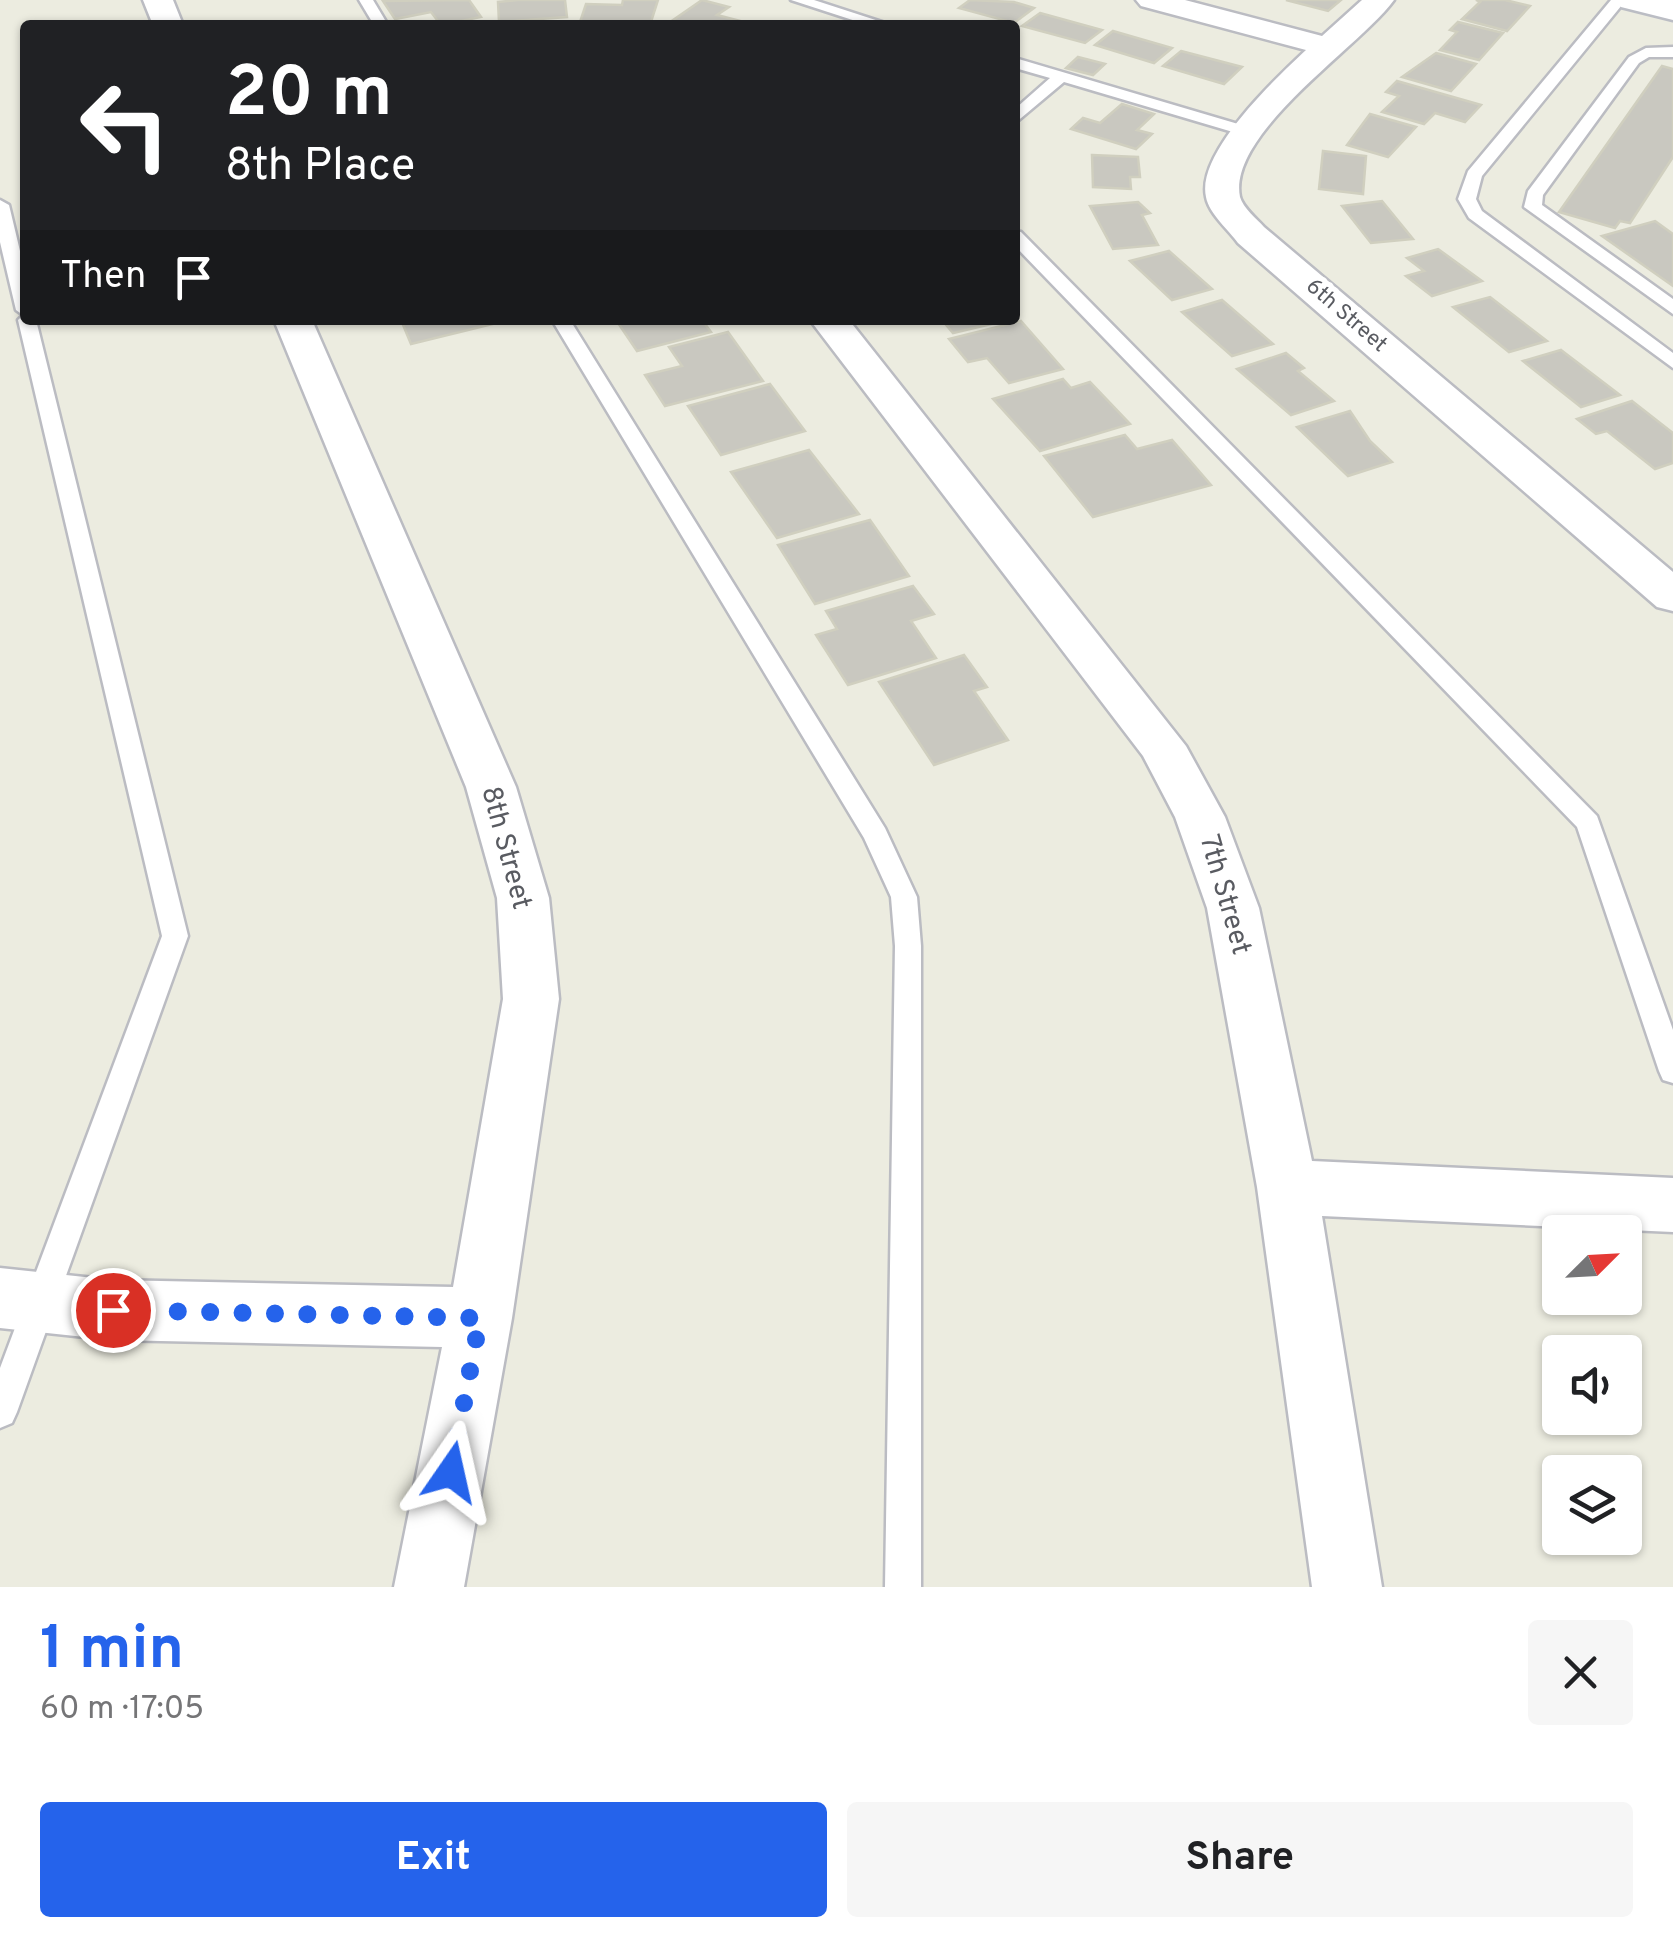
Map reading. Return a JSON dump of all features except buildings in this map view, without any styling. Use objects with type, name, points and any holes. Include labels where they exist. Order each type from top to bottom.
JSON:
[{"type":"main road","points":[[1632,0],[1673,10]]},
{"type":"street","points":[[1151,0],[1329,47]]},
{"type":"street","name":"6th Street","points":[[1378,0],[1249,132],[1225,168],[1224,197],[1251,235],[1673,596]]},
{"type":"street","name":"8th Street","points":[[295,325],[491,787],[523,898],[531,999],[480,1318],[429,1587]]},
{"type":"street","name":"7th Street","points":[[833,325],[1162,746],[1200,816],[1233,908],[1287,1188],[1347,1587]]},
{"type":"street","points":[[1287,1188],[1673,1206]]},
{"type":"street","points":[[20,1300],[113,1310],[480,1318]]},
{"type":"lane","points":[[798,0],[867,20]]},
{"type":"lane","points":[[1619,0],[1474,174],[1468,198],[1474,214],[1673,362]]},
{"type":"lane","points":[[1673,52],[1646,53],[1634,60],[1534,194],[1533,207],[1673,308]]},
{"type":"lane","points":[[1020,64],[1249,132]]},
{"type":"lane","points":[[1020,113],[1061,76]]},
{"type":"lane","points":[[0,205],[20,289]]},
{"type":"lane","points":[[1020,241],[1588,823],[1673,1070]]},
{"type":"lane","points":[[0,1412],[20,1300],[175,936],[29,325]]},
{"type":"lane","points":[[564,325],[876,835],[904,897],[908,946],[902,1587]]},
{"type":"route","points":[[113,1310],[480,1318],[451,1472]]}]
